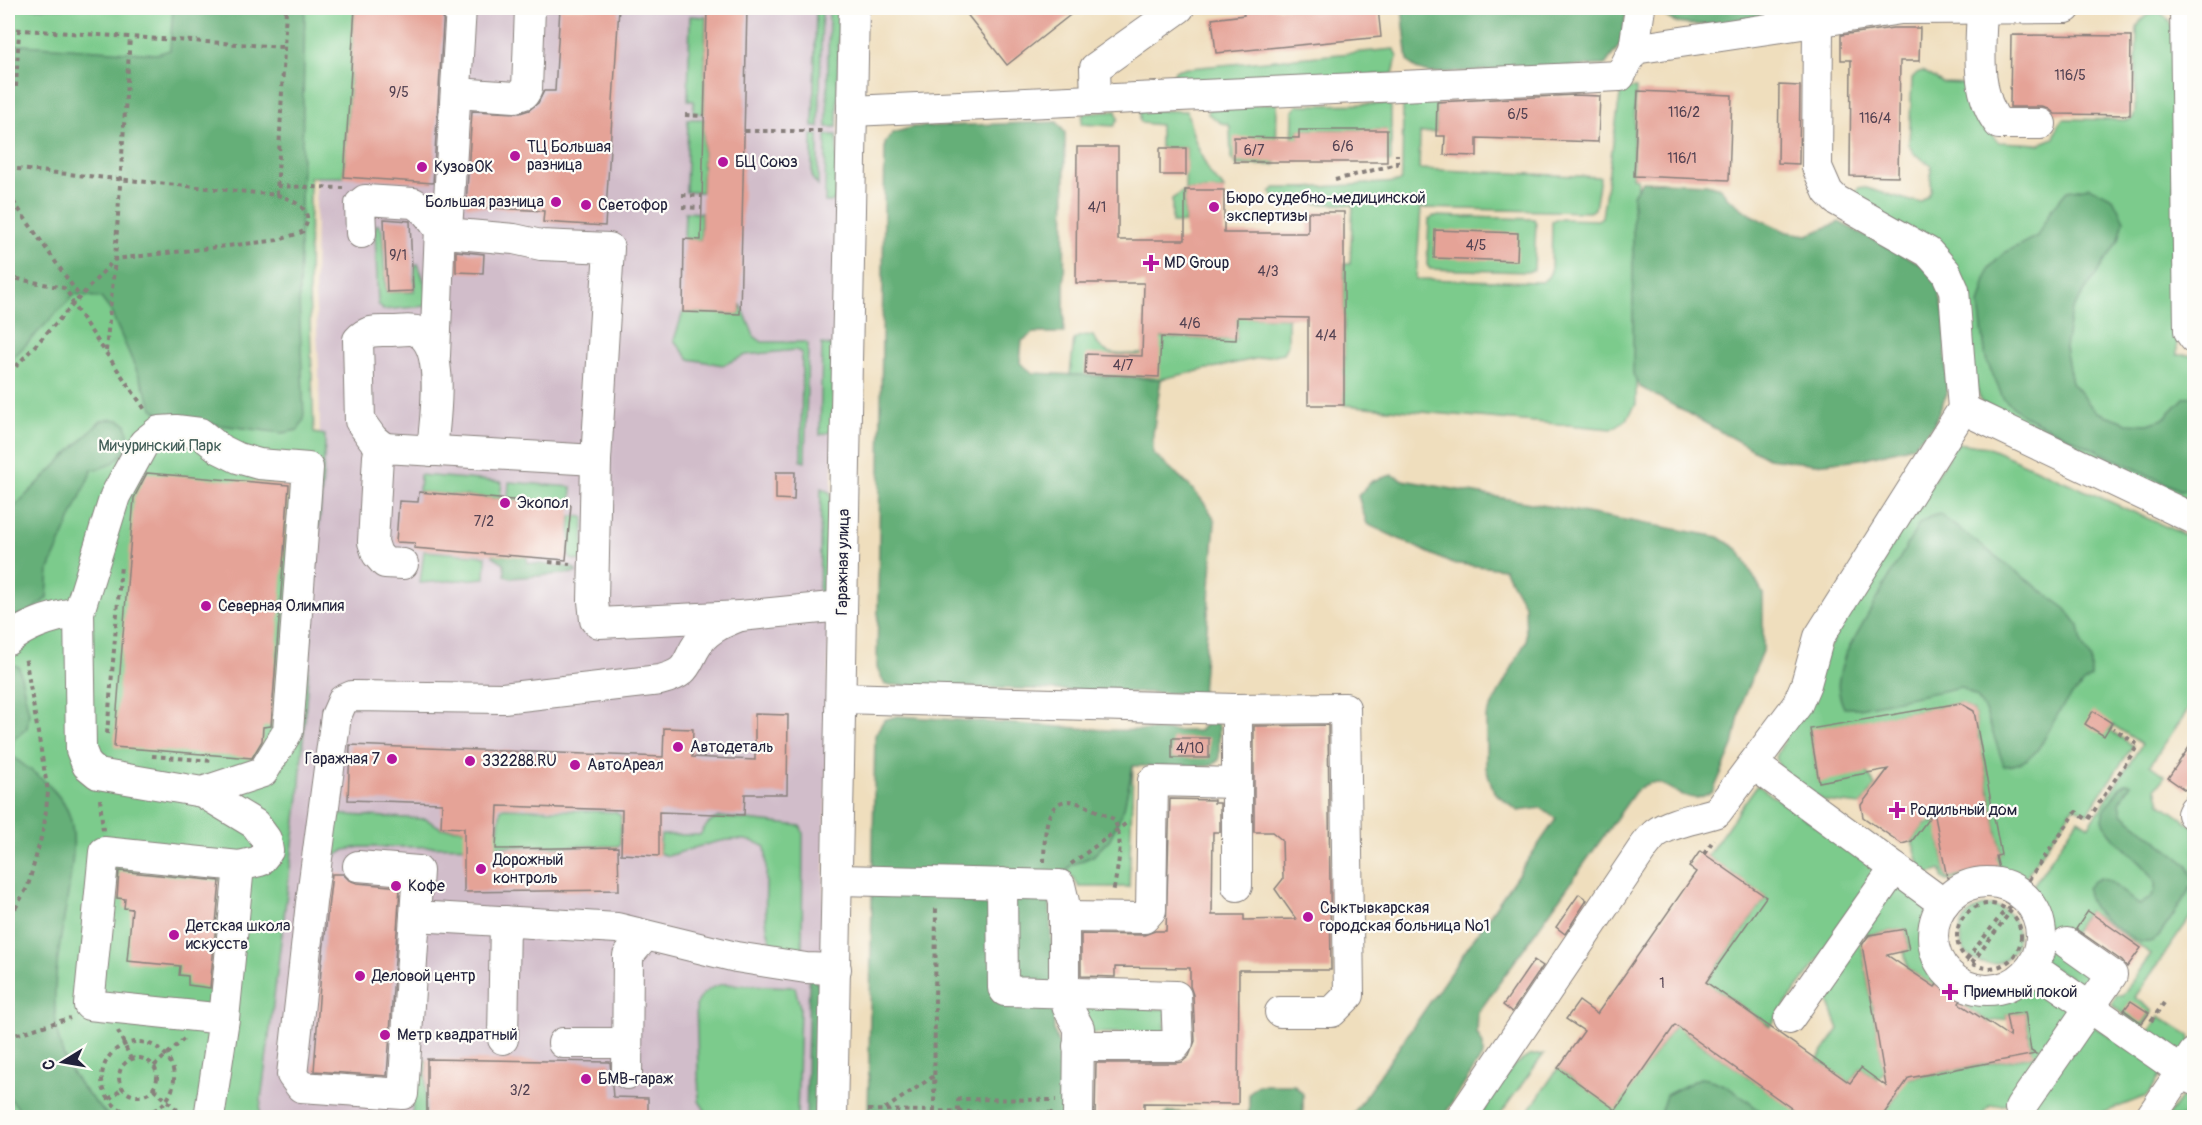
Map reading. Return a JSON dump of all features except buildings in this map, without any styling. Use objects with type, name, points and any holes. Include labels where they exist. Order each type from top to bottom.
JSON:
[{"type":"street","points":[[432,451],[443,228],[456,93],[461,8]]},
{"type":"street","points":[[456,93],[515,97],[524,94],[527,89],[530,8]]},
{"type":"street","name":"Гаражная улица","points":[[832,1118],[854,8]]},
{"type":"street","points":[[1096,100],[1095,68],[1179,8]]},
{"type":"street","points":[[852,111],[1620,76],[1634,49],[1640,8]]},
{"type":"street","points":[[1982,8],[1980,77],[1994,118],[1999,124],[2041,124]]},
{"type":"street","points":[[1634,49],[1901,9],[2066,8]]},
{"type":"street","points":[[2185,8],[2189,331],[2194,338]]},
{"type":"street","points":[[1461,1118],[1643,848],[1656,833],[1678,823],[1699,819],[1717,812],[1797,705],[1806,684],[1819,637],[1963,409],[1954,290],[1946,272],[1928,252],[1836,200],[1828,192],[1819,173],[1817,167],[1818,20]]},
{"type":"street","points":[[361,232],[360,204],[365,200],[414,203],[443,228],[457,234],[514,239],[542,245],[609,248],[596,460],[593,602],[595,620],[599,623],[609,623],[740,616],[842,606]]},
{"type":"street","points":[[435,356],[425,338],[415,331],[374,331],[364,333],[358,340],[360,421],[384,448],[596,460]]},
{"type":"street","points":[[1963,409],[2194,519]]},
{"type":"street","points":[[202,792],[263,772],[288,731],[308,468],[259,464],[238,458],[220,449],[200,433],[177,430],[159,431],[144,443],[115,496],[79,612],[81,750],[87,765],[98,774],[202,792],[255,824],[266,839],[268,851],[260,861],[239,866],[104,852],[89,1005],[216,1018]]},
{"type":"street","points":[[384,448],[378,456],[373,542],[377,554],[385,563],[403,564]]},
{"type":"street","points":[[10,638],[55,616],[79,612]]},
{"type":"street","points":[[358,866],[418,871],[403,1094],[301,1087],[292,1074],[291,1068],[334,727],[343,700],[352,696],[503,698],[660,680],[678,676],[686,667],[700,641],[714,627],[740,616]]},
{"type":"street","points":[[841,698],[1237,709],[1345,708],[1348,995],[1332,1012],[1280,1012]]},
{"type":"street","points":[[1237,709],[1237,886]]},
{"type":"street","points":[[1753,765],[1944,904]]},
{"type":"street","points":[[1064,916],[1144,918],[1151,910],[1153,781],[1237,783]]},
{"type":"street","points":[[2194,810],[2192,814],[2194,815]]},
{"type":"street","points":[[209,1118],[216,1018],[239,866]]},
{"type":"street","points":[[1789,1018],[1895,868]]},
{"type":"street","points":[[838,880],[1059,885],[1064,902],[1064,993],[1068,1008],[1078,1028],[1078,1111]]},
{"type":"street","points":[[1996,882],[2011,906],[2032,904],[2041,927],[2041,945],[2032,967],[2014,984],[1995,990],[1969,988],[1958,982],[1941,963],[1934,946],[1934,926],[1944,904],[1954,893],[1977,883],[1996,882]]},
{"type":"street","points":[[1002,883],[1003,988],[1008,993],[1176,996],[1178,1042],[1175,1046],[1078,1046]]},
{"type":"street","points":[[415,916],[617,928],[736,957],[806,968],[836,969]]},
{"type":"street","points":[[503,1039],[505,921]]},
{"type":"street","points":[[627,1074],[628,956],[645,936]]},
{"type":"street","points":[[2020,1108],[2112,975],[2067,943]]},
{"type":"street","points":[[2032,967],[2090,1007],[2190,1068],[2150,1118]]},
{"type":"street","points":[[563,1042],[627,1043]]},
{"type":"path","points":[[277,195],[286,8]]},
{"type":"path","points":[[688,12],[706,13]]},
{"type":"path","points":[[8,29],[283,47]]},
{"type":"path","points":[[16,87],[19,30]]},
{"type":"path","points":[[106,352],[115,259],[130,37]]},
{"type":"path","points":[[685,116],[704,116]]},
{"type":"path","points":[[745,130],[823,131]]},
{"type":"path","points":[[1335,180],[1397,164],[1397,154]]},
{"type":"path","points":[[8,168],[277,195],[296,202],[306,212],[308,221],[302,232],[279,240],[115,259],[8,375]]},
{"type":"path","points":[[277,186],[344,189]]},
{"type":"path","points":[[8,194],[80,297]]},
{"type":"path","points":[[682,195],[702,196]]},
{"type":"path","points":[[682,207],[701,208]]},
{"type":"path","points":[[8,277],[64,288],[71,297],[73,305],[159,431]]},
{"type":"path","points":[[107,741],[121,562]]},
{"type":"path","points":[[8,914],[16,908],[28,886],[44,827],[48,792],[25,655],[10,638]]},
{"type":"path","points":[[1969,961],[1991,938],[2076,812],[2088,820],[2138,745],[2113,728]]},
{"type":"path","points":[[140,755],[221,762]]},
{"type":"path","points":[[98,774],[104,852]]},
{"type":"path","points":[[1043,884],[1046,827],[1050,813],[1057,804],[1065,801],[1076,802],[1114,819],[1118,829],[1119,866],[1110,917]]},
{"type":"path","points":[[1043,884],[1153,804]]},
{"type":"path","points":[[934,1111],[936,882]]},
{"type":"path","points":[[1985,904],[2011,906],[2020,934],[2018,948],[2013,956],[2006,963],[1996,967],[1987,968],[1969,961],[1959,948],[1957,938],[1960,922],[1966,913],[1985,904]]},
{"type":"path","points":[[1969,961],[1986,934],[2011,906]]},
{"type":"path","points":[[1986,934],[1991,938]]},
{"type":"path","points":[[8,1037],[88,1013],[89,1005]]},
{"type":"path","points":[[154,1066],[216,1018]]},
{"type":"path","points":[[141,1042],[151,1044],[166,1055],[174,1083],[166,1100],[158,1108],[137,1114],[126,1112],[109,1099],[102,1075],[105,1063],[112,1053],[123,1045],[141,1042]]},
{"type":"path","points":[[140,1058],[154,1066],[157,1075],[154,1089],[148,1094],[138,1096],[126,1093],[122,1089],[119,1083],[119,1072],[128,1060],[140,1058]]},
{"type":"path","points":[[884,1110],[934,1076]]},
{"type":"path","points":[[109,1099],[122,1089]]},
{"type":"path","points":[[154,1089],[186,1118]]},
{"type":"path","points":[[958,1112],[960,1099],[1078,1111]]},
{"type":"path","points":[[868,1110],[1078,1111]]},
{"type":"shaded area","points":[[318,8],[841,8],[820,1117],[254,1118],[320,443],[315,293]]},
{"type":"green space","name":"Мичуринский Парк","points":[[8,8],[355,8],[344,177],[310,177],[309,291],[314,433],[325,435],[325,444],[299,796],[259,1117],[8,1117]]},
{"type":"green space","points":[[173,8],[305,8],[299,299],[304,419],[298,430],[283,433],[163,418],[153,408],[110,310],[101,298],[75,294],[8,363],[8,44],[157,54],[170,50]]},
{"type":"green space","points":[[816,8],[822,8],[819,127],[813,127]]},
{"type":"green space","points":[[829,8],[839,8],[837,127],[827,127]]},
{"type":"green space","points":[[1402,8],[1627,8],[1622,42],[1605,65],[1429,73],[1416,69],[1408,61]]},
{"type":"green space","points":[[1658,8],[1822,8],[1704,25],[1675,22]]},
{"type":"green space","points":[[2157,12],[2170,22],[2173,39],[2177,355],[2194,355],[2194,508],[1981,402],[1970,363],[1964,288],[1855,194],[1858,188],[1863,187],[1911,201],[1920,202],[1928,196],[1931,190],[1931,165],[1913,153],[1909,144],[1912,79],[1916,73],[1921,71],[1943,83],[1969,84],[1994,138],[1999,142],[2039,144],[2054,138],[2058,125],[2063,119],[2129,120],[2133,118],[2137,27],[2145,17]]},
{"type":"green space","points":[[690,16],[706,17],[704,114],[693,113],[694,101],[688,100]]},
{"type":"green space","points":[[1394,49],[1397,57],[1393,74],[1176,84],[1174,72],[1179,69]]},
{"type":"green space","points":[[1636,88],[1632,177],[1637,179],[1636,404],[1627,419],[1612,429],[1344,405],[1344,264],[1350,264],[1353,205],[1279,202],[1270,192],[1275,188],[1398,182],[1402,175],[1403,103],[1438,90],[1436,132],[1420,133],[1419,169],[1600,177],[1595,209],[1589,212],[1421,208],[1416,279],[1542,282],[1551,271],[1552,221],[1556,219],[1598,220],[1602,217],[1621,89]]},
{"type":"green space","points":[[1277,103],[1276,163],[1274,165],[1237,165],[1231,159],[1228,124],[1221,123],[1208,114],[1209,109]]},
{"type":"green space","points":[[1389,104],[1391,107],[1391,162],[1387,162],[1386,130],[1299,130],[1299,161],[1292,156],[1293,111],[1298,105]]},
{"type":"green space","points":[[1140,110],[1187,111],[1202,158],[1211,175],[1224,190],[1185,190],[1186,148],[1160,148],[1160,125],[1142,123]]},
{"type":"green space","points":[[1116,111],[1118,119],[1114,126],[1081,124],[1083,114]]},
{"type":"green space","points":[[688,119],[704,119],[702,192],[686,192]]},
{"type":"green space","points":[[1057,122],[1065,133],[1064,333],[1034,333],[1022,341],[1020,363],[1033,373],[1161,379],[1153,434],[1153,453],[1196,493],[1215,521],[1202,694],[885,685],[877,668],[885,143],[893,133],[913,127]]},
{"type":"green space","points":[[812,135],[818,135],[818,186],[812,178]]},
{"type":"green space","points":[[826,135],[837,135],[836,199],[831,202],[825,202]]},
{"type":"green space","points":[[1642,181],[1706,184],[1720,188],[1728,198],[1751,215],[1787,232],[1808,235],[1839,222],[1925,266],[1938,287],[1945,317],[1947,393],[1934,424],[1913,446],[1862,459],[1815,464],[1768,458],[1640,387],[1633,374],[1633,195]]},
{"type":"green space","points":[[2089,187],[2113,198],[2124,220],[2119,240],[2071,312],[2065,348],[2072,383],[2095,411],[2127,423],[2148,424],[2163,419],[2185,397],[2194,396],[2194,489],[2180,490],[2022,415],[2003,398],[1986,359],[1979,305],[1989,268],[2004,253],[2037,236],[2051,210],[2067,191]]},
{"type":"green space","points":[[1185,190],[1185,223],[1172,223],[1172,199]]},
{"type":"green space","points":[[685,212],[701,213],[701,240],[684,239]]},
{"type":"green space","points":[[1434,216],[1534,219],[1536,223],[1534,270],[1527,272],[1430,269],[1427,265],[1429,219]]},
{"type":"green space","points":[[376,225],[379,225],[382,230],[386,292],[414,292],[415,266],[418,264],[431,300],[427,306],[383,310],[378,304]]},
{"type":"green space","points":[[741,304],[754,336],[762,342],[806,342],[808,344],[805,462],[801,461],[802,353],[796,350],[746,355],[723,365],[689,359],[674,340],[683,312],[740,314]]},
{"type":"green space","points":[[1237,309],[1247,317],[1288,318],[1288,344],[1283,353],[1161,379],[1070,375],[1074,339],[1079,337],[1093,336],[1102,349],[1113,354],[1142,354],[1148,337],[1236,340]]},
{"type":"green space","points":[[822,344],[832,346],[834,349],[833,431],[820,435]]},
{"type":"green space","points":[[119,420],[126,424],[130,443],[114,462],[92,470],[49,570],[47,598],[28,613],[8,620],[8,513],[101,421]]},
{"type":"green space","points":[[1957,443],[1987,447],[2194,539],[2194,701],[2150,765],[2165,776],[2156,788],[2160,803],[2194,827],[2194,912],[2135,997],[2153,1011],[2141,1029],[2112,1005],[2116,995],[2122,996],[2151,954],[2088,911],[2072,935],[2088,974],[2089,979],[2086,986],[2044,963],[2047,943],[2046,925],[2041,907],[2030,890],[2078,819],[2089,826],[2142,744],[2113,725],[2110,730],[2133,746],[2087,814],[2074,807],[2022,882],[2003,874],[1994,873],[1976,874],[1947,881],[1943,878],[1942,870],[1921,876],[1912,841],[1924,824],[1939,821],[1940,842],[1947,878],[1998,868],[1996,856],[2001,854],[1974,711],[1960,703],[1810,730],[1819,781],[1867,771],[1875,786],[1861,805],[1824,801],[1779,767],[1776,757],[1833,639]]},
{"type":"green space","points":[[420,475],[502,482],[500,499],[419,492]]},
{"type":"green space","points":[[1392,475],[1403,480],[1719,537],[1739,550],[1763,594],[1763,651],[1742,701],[1733,746],[1713,792],[1695,798],[1658,783],[1651,783],[1635,792],[1478,1013],[1477,1033],[1483,1044],[1483,1055],[1443,1117],[1351,1117],[1556,819],[1541,808],[1518,811],[1494,792],[1486,768],[1486,717],[1526,641],[1525,606],[1504,569],[1450,563],[1367,524],[1358,496],[1372,481]]},
{"type":"green space","points":[[509,482],[572,487],[571,505],[508,499]]},
{"type":"green space","points":[[821,488],[831,493],[830,593],[819,600]]},
{"type":"green space","points":[[1939,514],[2066,609],[2079,626],[2082,644],[2091,660],[2091,677],[2060,711],[2036,752],[2017,764],[2004,766],[1986,713],[1977,697],[1961,687],[1859,708],[1844,708],[1839,694],[1838,682],[1845,655],[1919,524]]},
{"type":"green space","points":[[571,516],[584,517],[583,561],[571,559],[569,556]]},
{"type":"green space","points":[[424,551],[486,556],[485,578],[420,583]]},
{"type":"green space","points":[[492,551],[526,553],[528,563],[571,567],[576,570],[576,573],[511,578],[505,576],[504,563],[493,556]]},
{"type":"green space","points":[[8,662],[19,667],[29,713],[27,728],[13,740],[12,755],[43,780],[58,796],[69,814],[73,832],[71,869],[55,985],[58,1035],[64,1058],[76,1079],[109,1117],[26,1117],[8,1096]]},
{"type":"green space","points":[[897,716],[1108,730],[1199,731],[1206,723],[1217,723],[1219,727],[1219,760],[1209,766],[1133,766],[1124,808],[1110,839],[1093,856],[1071,865],[1050,898],[1054,1030],[1058,1043],[1066,1050],[1066,1117],[868,1118],[875,735],[884,720]]},
{"type":"green space","points":[[1133,766],[1129,887],[1079,887],[1073,877],[1063,878],[1071,865],[1093,856],[1130,782]]},
{"type":"green space","points":[[2126,783],[2131,784],[2120,802],[2122,813],[2188,865],[2194,883],[2163,931],[2149,942],[2139,942],[2113,926],[2098,913],[2088,897],[2087,888],[2100,878],[2109,881],[2139,905],[2153,895],[2155,884],[2149,873],[2113,837],[2105,824],[2104,810],[2119,788]]},
{"type":"green space","points":[[1757,785],[1874,866],[1875,882],[1770,1026],[1715,988],[1712,991],[1704,985],[1766,897],[1707,856]]},
{"type":"green space","points":[[501,809],[615,812],[621,816],[620,844],[618,846],[360,847],[345,850],[331,859],[328,814],[426,819],[441,828],[498,830]]},
{"type":"green space","points":[[720,817],[801,826],[803,834],[802,953],[775,951],[770,939],[766,914],[765,847],[754,842],[730,840],[668,856],[659,853],[661,835],[700,835],[708,824]]},
{"type":"green space","points":[[1894,884],[1928,907],[1923,926],[1924,945],[1926,955],[1940,980],[1935,987],[1908,969],[1904,951],[1909,949],[1905,929],[1860,936],[1884,1072],[1878,1080],[1861,1068],[1850,1083],[1817,1060],[1839,1029],[1821,983]]},
{"type":"green space","points":[[1989,906],[2000,908],[2013,919],[2018,935],[2016,946],[2005,959],[1989,964],[1978,962],[1965,951],[1960,935],[1962,924],[1973,911]]},
{"type":"green space","points":[[809,976],[817,982],[820,989],[817,1117],[806,1118]]},
{"type":"green space","points":[[723,984],[795,987],[800,1007],[797,1117],[709,1117],[699,1101],[696,1004],[707,991]]},
{"type":"green space","points":[[2036,987],[2072,1012],[2015,1104],[1990,1106],[1981,1117],[1898,1118],[1892,1114],[1889,1117],[1882,1116],[1898,1094],[1894,1081],[2032,1056],[2025,1012],[2006,1015],[2007,1019],[1988,1022],[1959,1003],[1964,996],[1973,1000],[2003,1000]]},
{"type":"green space","points":[[1092,1006],[1167,1009],[1164,1033],[1090,1033],[1085,1010]]},
{"type":"green space","points":[[2159,1016],[2189,1035],[2191,1046],[2181,1055],[2148,1034]]},
{"type":"green space","points":[[1678,1021],[1684,1032],[1805,1117],[1524,1118],[1558,1068],[1616,1109]]},
{"type":"green space","points":[[2087,1022],[2164,1071],[2147,1096],[2092,1117],[2021,1118]]},
{"type":"green space","points":[[1544,1054],[1498,1117],[1482,1117],[1481,1114],[1513,1066],[1529,1056]]},
{"type":"green space","points":[[416,1059],[426,1060],[425,1117],[412,1118],[414,1061]]},
{"type":"green space","points":[[1700,1078],[1728,1087],[1768,1117],[1659,1117],[1666,1095]]},
{"type":"green space","points":[[1258,1085],[1294,1085],[1303,1094],[1303,1117],[1163,1117],[1168,1112],[1249,1113],[1249,1093]]},
{"type":"green space","points":[[2184,1094],[2194,1097],[2194,1117],[2166,1118]]},
{"type":"place","name":"ТЦ Большая разница","points":[[515,156]]},
{"type":"place","name":"БЦ Союз","points":[[723,162]]},
{"type":"place","name":"КузовОК","points":[[422,167]]},
{"type":"place","name":"Большая разница","points":[[556,202]]},
{"type":"place","name":"Светофор","points":[[586,205]]},
{"type":"place","name":"Бюро судебно-медицинской экспертизы","points":[[1214,207]]},
{"type":"place","name":"MD Group","points":[[1151,263]]},
{"type":"place","name":"Экопол","points":[[505,503]]},
{"type":"place","name":"Северная Олимпия","points":[[206,606]]},
{"type":"place","name":"Автодеталь","points":[[678,747]]},
{"type":"place","name":"Гаражная 7","points":[[392,759]]},
{"type":"place","name":"332288.RU","points":[[470,761]]},
{"type":"place","name":"АвтоАреал","points":[[575,765]]},
{"type":"place","name":"Родильный дом","points":[[1897,810]]},
{"type":"place","name":"Дорожный контроль","points":[[481,869]]},
{"type":"place","name":"Кофе","points":[[396,886]]},
{"type":"place","name":"Сыктывкарская городская больница №1","points":[[1308,917]]},
{"type":"place","name":"Детская школа искусств","points":[[174,935]]},
{"type":"place","name":"Деловой центр","points":[[360,976]]},
{"type":"place","name":"Приемный покой","points":[[1950,992]]},
{"type":"place","name":"Метр квадратный","points":[[385,1035]]},
{"type":"place","name":"БМВ-гараж","points":[[586,1079]]}]
